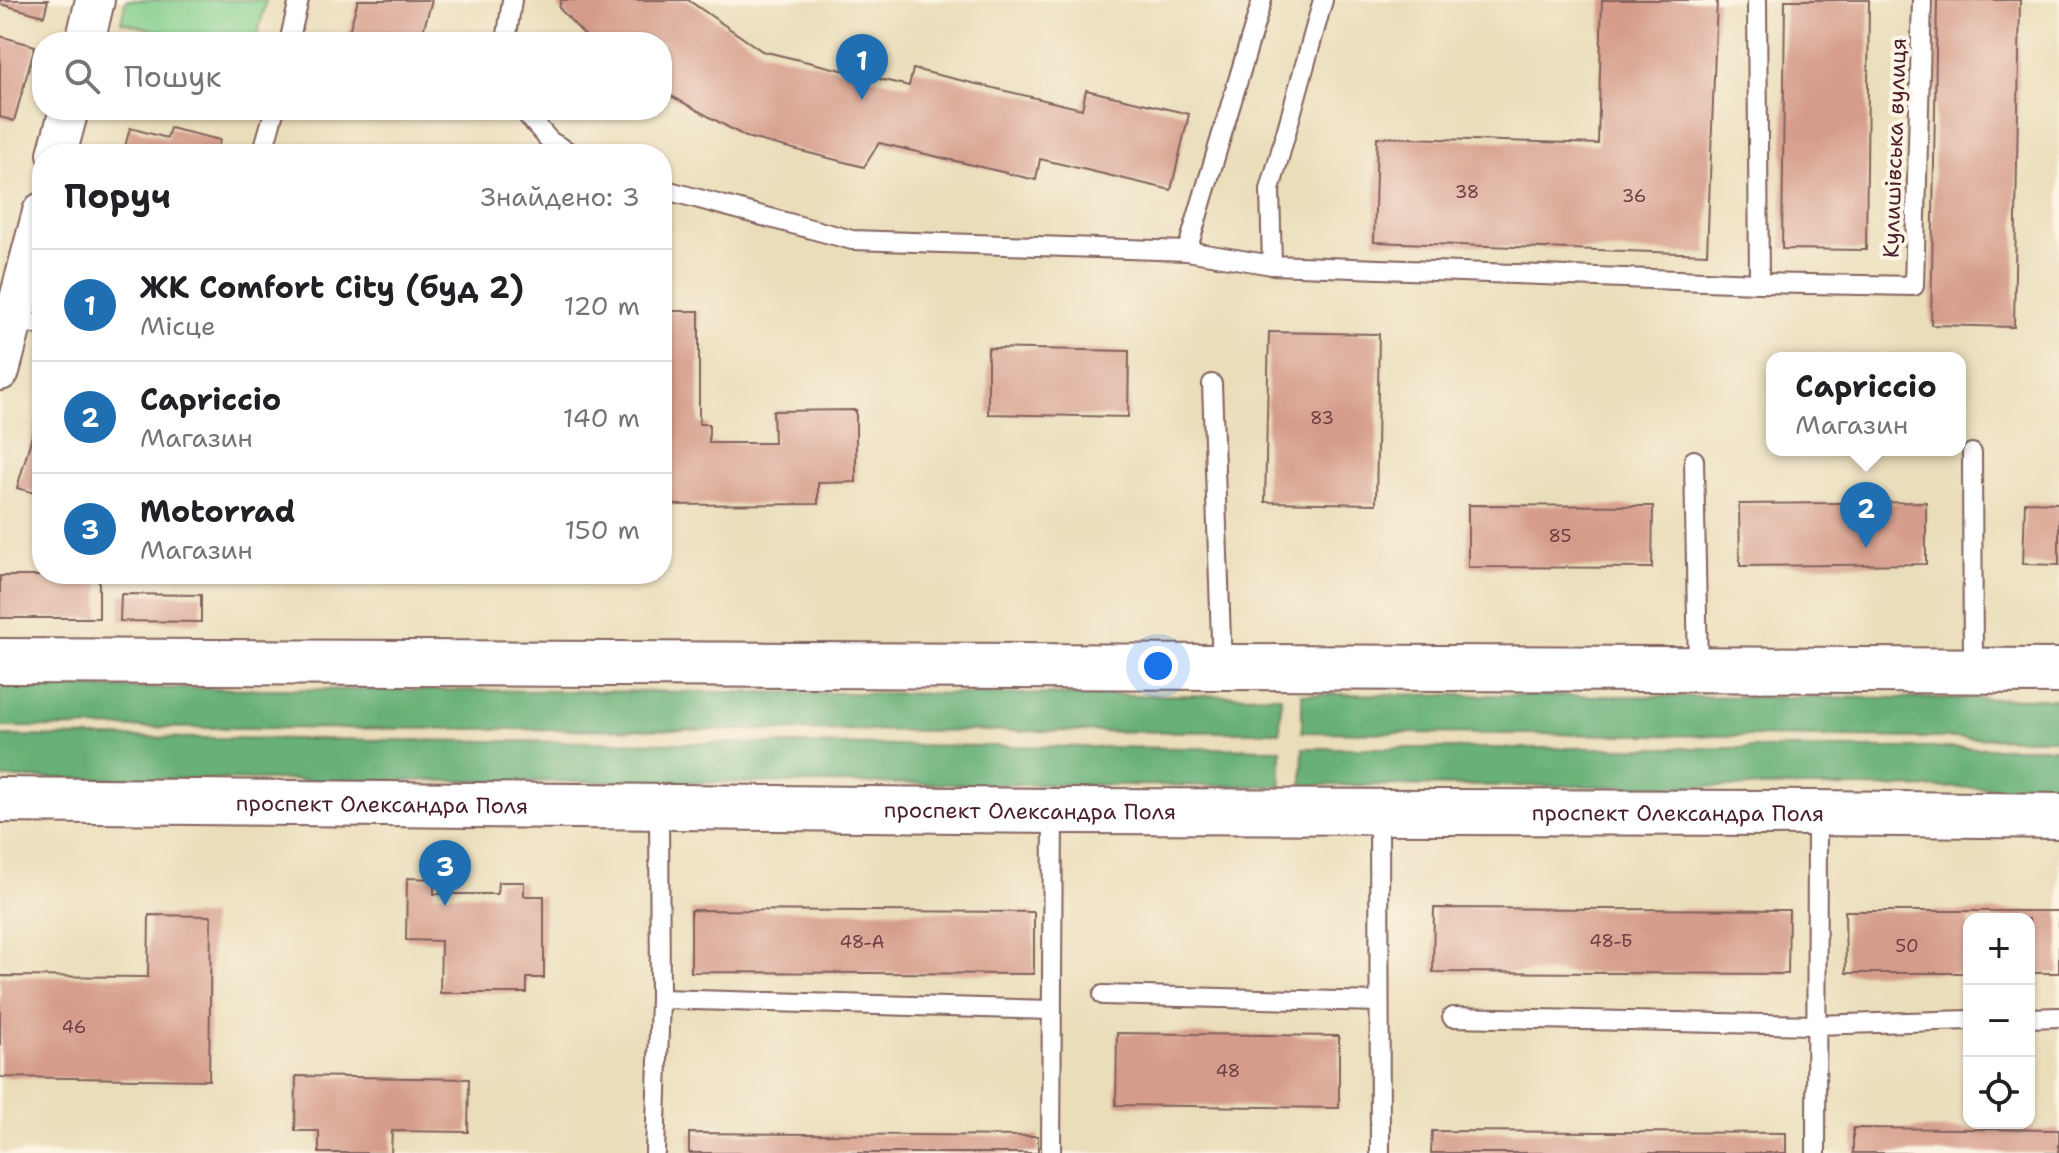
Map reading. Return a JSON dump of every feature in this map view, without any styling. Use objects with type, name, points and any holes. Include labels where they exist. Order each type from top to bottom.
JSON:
[{"type":"main road","points":[[0,661],[2059,671]]},
{"type":"main road","name":"проспект Олександра Поля","points":[[0,800],[659,808],[2059,816]]},
{"type":"street","points":[[87,32],[95,0]]},
{"type":"street","points":[[60,144],[66,120]]},
{"type":"street","points":[[0,371],[28,322],[32,291]]},
{"type":"lane","points":[[291,32],[299,0]]},
{"type":"lane","points":[[507,32],[512,0]]},
{"type":"lane","points":[[1187,251],[1262,0]]},
{"type":"lane","points":[[1272,265],[1270,190],[1323,0]]},
{"type":"lane","points":[[672,192],[852,240],[1187,251],[1272,265],[1759,283],[1757,0]]},
{"type":"lane","name":"Кулишівська вулиця","points":[[1759,283],[1914,286],[1922,0]]},
{"type":"lane","points":[[264,144],[269,120]]},
{"type":"lane","points":[[532,120],[555,144]]},
{"type":"lane","points":[[1212,384],[1222,668]]},
{"type":"lane","points":[[1972,453],[1973,670]]},
{"type":"lane","points":[[1694,460],[1698,669]]},
{"type":"lane","points":[[655,1153],[660,999],[659,808]]},
{"type":"lane","points":[[1051,1153],[1053,811]]},
{"type":"lane","points":[[1379,813],[1380,1153]]},
{"type":"lane","points":[[1816,1153],[1817,813]]},
{"type":"lane","points":[[1103,995],[1379,1002]]},
{"type":"lane","points":[[660,999],[1052,1010]]},
{"type":"lane","points":[[1452,1017],[1816,1025],[1963,1020]]},
{"type":"lane","points":[[2035,1018],[2059,1017]]},
{"type":"green space","points":[[126,0],[266,0],[258,32],[162,32],[121,22]]},
{"type":"green space","points":[[0,687],[1281,696],[1280,732],[0,727]]},
{"type":"green space","points":[[1302,694],[2059,699],[2059,739],[1302,732]]},
{"type":"green space","points":[[0,736],[1281,749],[1281,786],[0,778]]},
{"type":"green space","points":[[1303,748],[2059,748],[2059,788],[1302,785]]},
{"type":"building","points":[[0,0],[48,0],[44,16],[0,4]]},
{"type":"building","points":[[358,0],[432,0],[423,32],[349,32]]},
{"type":"building","points":[[561,0],[688,0],[762,51],[909,86],[913,69],[1082,109],[1086,90],[1189,114],[1171,190],[1040,159],[1036,180],[879,143],[864,167],[746,137],[672,96],[672,32],[582,32],[559,8]]},
{"type":"building","points":[[1602,0],[1717,0],[1707,254],[1374,242],[1377,137],[1598,144]]},
{"type":"building","points":[[1785,0],[1869,0],[1866,250],[1782,249]]},
{"type":"building","points":[[1937,0],[2020,0],[2014,327],[1931,325]]},
{"type":"building","points":[[0,36],[32,45],[32,57],[14,121],[0,117]]},
{"type":"building","points":[[130,128],[167,138],[170,128],[220,140],[219,144],[126,144]]},
{"type":"building","points":[[672,311],[699,311],[699,424],[709,424],[709,443],[774,443],[773,411],[856,410],[856,482],[818,483],[818,504],[672,505]]},
{"type":"building","points":[[1269,332],[1379,334],[1376,504],[1265,502]]},
{"type":"building","points":[[988,348],[1129,351],[1128,417],[988,414]]},
{"type":"building","points":[[32,436],[32,492],[17,488]]},
{"type":"building","points":[[1926,502],[1926,564],[1740,566],[1739,504]]},
{"type":"building","points":[[2025,502],[2059,503],[2059,565],[2023,564]]},
{"type":"building","points":[[1468,505],[1653,506],[1652,568],[1468,567]]},
{"type":"building","points":[[0,576],[32,576],[32,584],[99,584],[99,618],[0,618]]},
{"type":"building","points":[[121,594],[201,595],[201,622],[120,621]]},
{"type":"building","points":[[407,878],[434,879],[434,894],[497,894],[498,882],[524,882],[524,896],[544,896],[544,978],[527,978],[527,993],[440,993],[441,941],[406,940]]},
{"type":"building","points":[[1434,908],[1789,910],[1788,974],[1433,972]]},
{"type":"building","points":[[691,910],[1034,912],[1034,974],[691,972]]},
{"type":"building","points":[[1845,911],[2059,911],[2059,973],[2035,973],[2035,913],[1963,913],[1963,973],[1846,973]]},
{"type":"building","points":[[149,915],[211,916],[209,1080],[0,1077],[0,976],[148,977]]},
{"type":"building","points":[[1117,1033],[1339,1036],[1339,1108],[1116,1105]]},
{"type":"building","points":[[296,1076],[469,1079],[468,1132],[392,1131],[391,1153],[319,1153],[319,1131],[295,1131]]},
{"type":"building","points":[[1853,1128],[2059,1130],[2059,1153],[1853,1153]]},
{"type":"building","points":[[1432,1131],[1786,1133],[1786,1153],[1431,1153]]},
{"type":"building","points":[[689,1133],[1038,1136],[1038,1153],[689,1153]]},
{"type":"place","name":"ЖК Comfort City (буд 2)","points":[[862,100]]},
{"type":"place","name":"Capriccio","points":[[1866,548]]},
{"type":"place","name":"Motorrad","points":[[445,906]]}]
